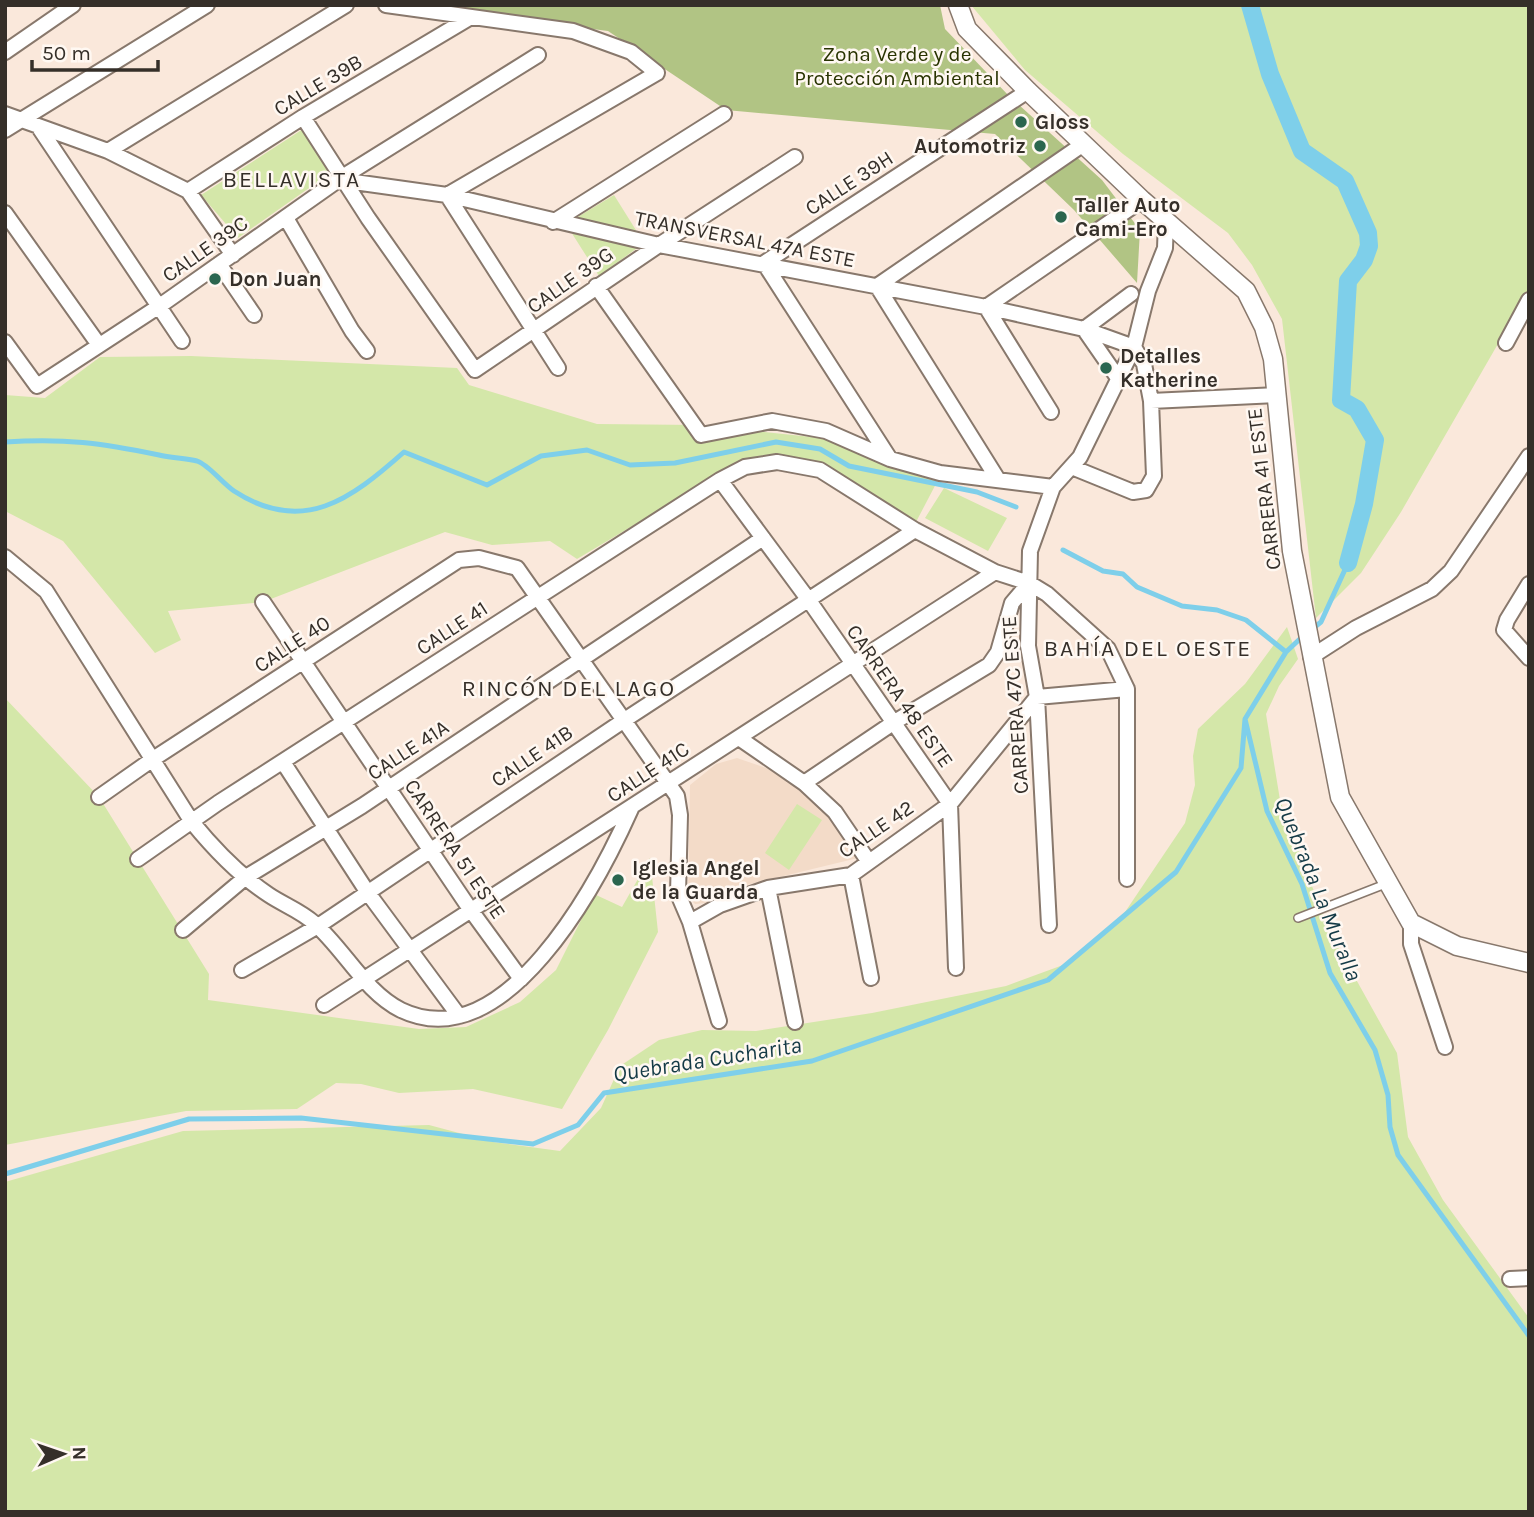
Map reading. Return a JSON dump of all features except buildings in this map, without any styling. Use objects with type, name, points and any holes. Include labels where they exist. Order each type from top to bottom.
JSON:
[{"type":"street","points":[[5,52],[73,5]]},
{"type":"street","points":[[5,130],[12,117],[207,5]]},
{"type":"street","points":[[108,151],[346,5]]},
{"type":"street","points":[[386,5],[573,31],[631,52],[657,73],[447,195],[558,368]]},
{"type":"street","name":"CARRERA 41 ESTE","points":[[958,5],[967,29],[1082,145],[1244,288],[1264,327],[1273,359],[1292,551],[1340,797],[1411,923]]},
{"type":"street","name":"CALLE 39B","points":[[188,191],[303,117],[471,17]]},
{"type":"street","name":"CALLE 39C","points":[[5,342],[37,386],[286,218],[537,55]]},
{"type":"street","name":"CALLE 39H","points":[[764,263],[1028,91]]},
{"type":"street","points":[[553,222],[724,114]]},
{"type":"street","points":[[12,117],[108,151],[188,191],[233,255]]},
{"type":"street","points":[[303,117],[345,179]]},
{"type":"street","points":[[40,129],[182,341]]},
{"type":"street","points":[[997,478],[877,286],[1082,145]]},
{"type":"street","name":"CALLE 39G","points":[[345,179],[368,218],[475,370],[596,286],[795,157]]},
{"type":"street","name":"TRANSVERSAL 47A ESTE","points":[[345,179],[447,195],[659,245],[986,307],[1084,330],[1134,347]]},
{"type":"street","points":[[1051,412],[986,307],[1142,200]]},
{"type":"street","points":[[5,214],[99,345]]},
{"type":"street","points":[[286,218],[352,331],[367,351]]},
{"type":"street","points":[[596,286],[701,435],[772,421],[826,431],[890,459],[940,473],[1053,487],[1074,468],[1134,347],[1148,291],[1165,248],[1166,221]]},
{"type":"street","points":[[764,263],[890,459]]},
{"type":"street","points":[[219,264],[254,315]]},
{"type":"street","points":[[1118,378],[1084,330],[1131,294]]},
{"type":"street","points":[[1506,343],[1529,300]]},
{"type":"street","points":[[1074,468],[1133,492],[1146,490],[1154,476],[1151,401],[1144,364],[1134,347]]},
{"type":"street","points":[[1151,401],[1276,395]]},
{"type":"street","points":[[1310,651],[1432,589],[1451,572],[1529,456]]},
{"type":"street","name":"CALLE 41","points":[[138,859],[343,723],[745,467],[777,462],[800,464],[820,470],[915,530]]},
{"type":"street","name":"CARRERA 48 ESTE","points":[[720,481],[808,599],[850,664],[950,804]]},
{"type":"street","name":"CARRERA 47C ESTE","points":[[1049,925],[1037,697],[1028,646],[1030,551],[1053,487]]},
{"type":"street","points":[[915,530],[995,572],[1029,583],[1047,594],[1108,649],[1127,689],[1127,879]]},
{"type":"street","name":"CALLE 41B","points":[[242,970],[318,926],[626,719],[915,530]]},
{"type":"street","name":"CALLE 41A","points":[[183,930],[246,877],[388,788],[763,538]]},
{"type":"street","points":[[5,557],[46,591],[192,822],[246,877],[318,926],[365,979],[399,1009],[429,1019],[458,1016],[496,999],[521,979],[559,938],[631,809]]},
{"type":"street","name":"CALLE 40","points":[[99,797],[459,560],[479,558],[517,568],[539,598]]},
{"type":"street","name":"CALLE 41C","points":[[324,1005],[995,572]]},
{"type":"street","points":[[804,783],[893,723],[989,665],[998,652],[1012,603],[1029,583]]},
{"type":"street","points":[[1529,584],[1507,620],[1504,630],[1529,658]]},
{"type":"street","points":[[539,598],[670,782],[680,815],[678,894],[690,922],[719,1021]]},
{"type":"street","name":"CARRERA 51 ESTE","points":[[263,602],[470,909],[521,979]]},
{"type":"street","points":[[1037,697],[1127,689]]},
{"type":"street","name":"CALLE 42","points":[[690,922],[720,905],[768,888],[851,875],[950,804],[1037,697]]},
{"type":"street","points":[[739,738],[804,783],[835,812],[869,862]]},
{"type":"street","points":[[283,762],[368,893],[458,1016]]},
{"type":"street","points":[[950,804],[956,968]]},
{"type":"street","points":[[851,875],[871,978]]},
{"type":"street","points":[[768,888],[795,1022]]},
{"type":"street","points":[[1445,1047],[1411,944],[1411,923],[1457,946],[1529,963]]},
{"type":"street","points":[[1510,1279],[1529,1278]]},
{"type":"lane","points":[[1298,918],[1388,882]]},
{"type":"shaded area","points":[[737,758],[769,769],[797,787],[831,819],[862,857],[742,886],[706,903],[695,904],[688,897],[690,785],[716,764]]},
{"type":"green space","name":"Zona Verde y de Protección Ambiental","points":[[408,5],[940,5],[945,29],[1009,96],[1102,180],[1140,230],[1137,283],[1074,210],[995,134],[726,110],[608,31]]},
{"type":"green space","points":[[971,5],[1529,5],[1529,290],[1401,512],[1361,573],[1316,618],[1282,319],[1252,265],[1228,233],[1123,154],[1025,70]]},
{"type":"green space","points":[[303,129],[329,174],[238,238],[201,195]]},
{"type":"green space","points":[[614,195],[644,243],[599,276],[566,224]]},
{"type":"green space","points":[[191,356],[457,368],[469,385],[597,424],[698,425],[821,438],[938,480],[916,522],[833,470],[792,456],[745,459],[577,559],[550,541],[492,545],[445,532],[263,602],[168,611],[181,640],[155,653],[63,541],[5,511],[5,395],[45,398],[100,357]]},
{"type":"green space","points":[[944,488],[1007,518],[988,551],[925,518]]},
{"type":"green space","points":[[1287,627],[1298,659],[1279,686],[1266,714],[1280,800],[1328,929],[1397,1053],[1408,1137],[1443,1200],[1529,1318],[1529,1512],[5,1512],[5,1182],[183,1131],[429,1125],[493,1142],[560,1151],[601,1108],[620,1066],[659,1040],[702,1030],[756,1031],[872,1013],[1006,986],[1063,965],[1123,915],[1185,823],[1195,785],[1193,756],[1198,729],[1245,684]]},
{"type":"green space","points":[[5,698],[99,797],[209,974],[208,1000],[419,1029],[466,1027],[520,1002],[556,970],[594,894],[622,907],[650,858],[658,932],[608,1030],[562,1109],[473,1089],[399,1093],[361,1084],[336,1083],[297,1109],[186,1111],[5,1145]]},
{"type":"green space","points":[[797,804],[822,820],[789,870],[765,853]]},
{"type":"waterway","points":[[1250,5],[1270,74],[1302,151],[1345,181],[1368,233],[1369,246],[1364,260],[1348,281],[1341,400],[1357,409],[1375,440],[1364,504],[1348,563]]},
{"type":"waterway","points":[[5,442],[83,442],[197,461],[234,491],[259,504],[282,510],[304,511],[345,497],[404,452],[487,485],[541,456],[587,450],[630,465],[675,463],[776,442],[820,449],[849,466],[977,492],[1016,507]]},
{"type":"waterway","points":[[1063,550],[1103,571],[1123,574],[1137,587],[1182,606],[1217,610],[1246,620],[1286,652]]},
{"type":"waterway","name":"Quebrada La Muralla","points":[[1311,630],[1321,622],[1348,563]]},
{"type":"waterway","name":"Quebrada La Muralla","points":[[1303,636],[1286,652],[1245,719],[1267,811],[1302,884],[1330,973],[1375,1050],[1388,1095],[1390,1127],[1398,1155],[1529,1336]]},
{"type":"waterway","name":"Quebrada Cucharita","points":[[5,1174],[189,1119],[301,1118],[533,1144],[578,1125],[604,1093],[812,1061],[1048,980],[1176,872],[1241,768],[1245,719]]},
{"type":"place","name":"Gloss","points":[[1021,122]]},
{"type":"place","name":"Automotriz","points":[[1040,146]]},
{"type":"place","name":"Taller Auto Cami-Ero","points":[[1061,217]]},
{"type":"place","name":"Don Juan","points":[[215,279]]},
{"type":"place","name":"Detalles Katherine","points":[[1106,368]]},
{"type":"place","name":"Iglesia Angel de la Guarda","points":[[618,880]]},
{"type":"district","name":"BELLAVISTA","points":[[292,179]]},
{"type":"district","name":"BAHÍA DEL OESTE","points":[[1148,648]]},
{"type":"district","name":"RINCÓN DEL LAGO","points":[[569,688]]}]
